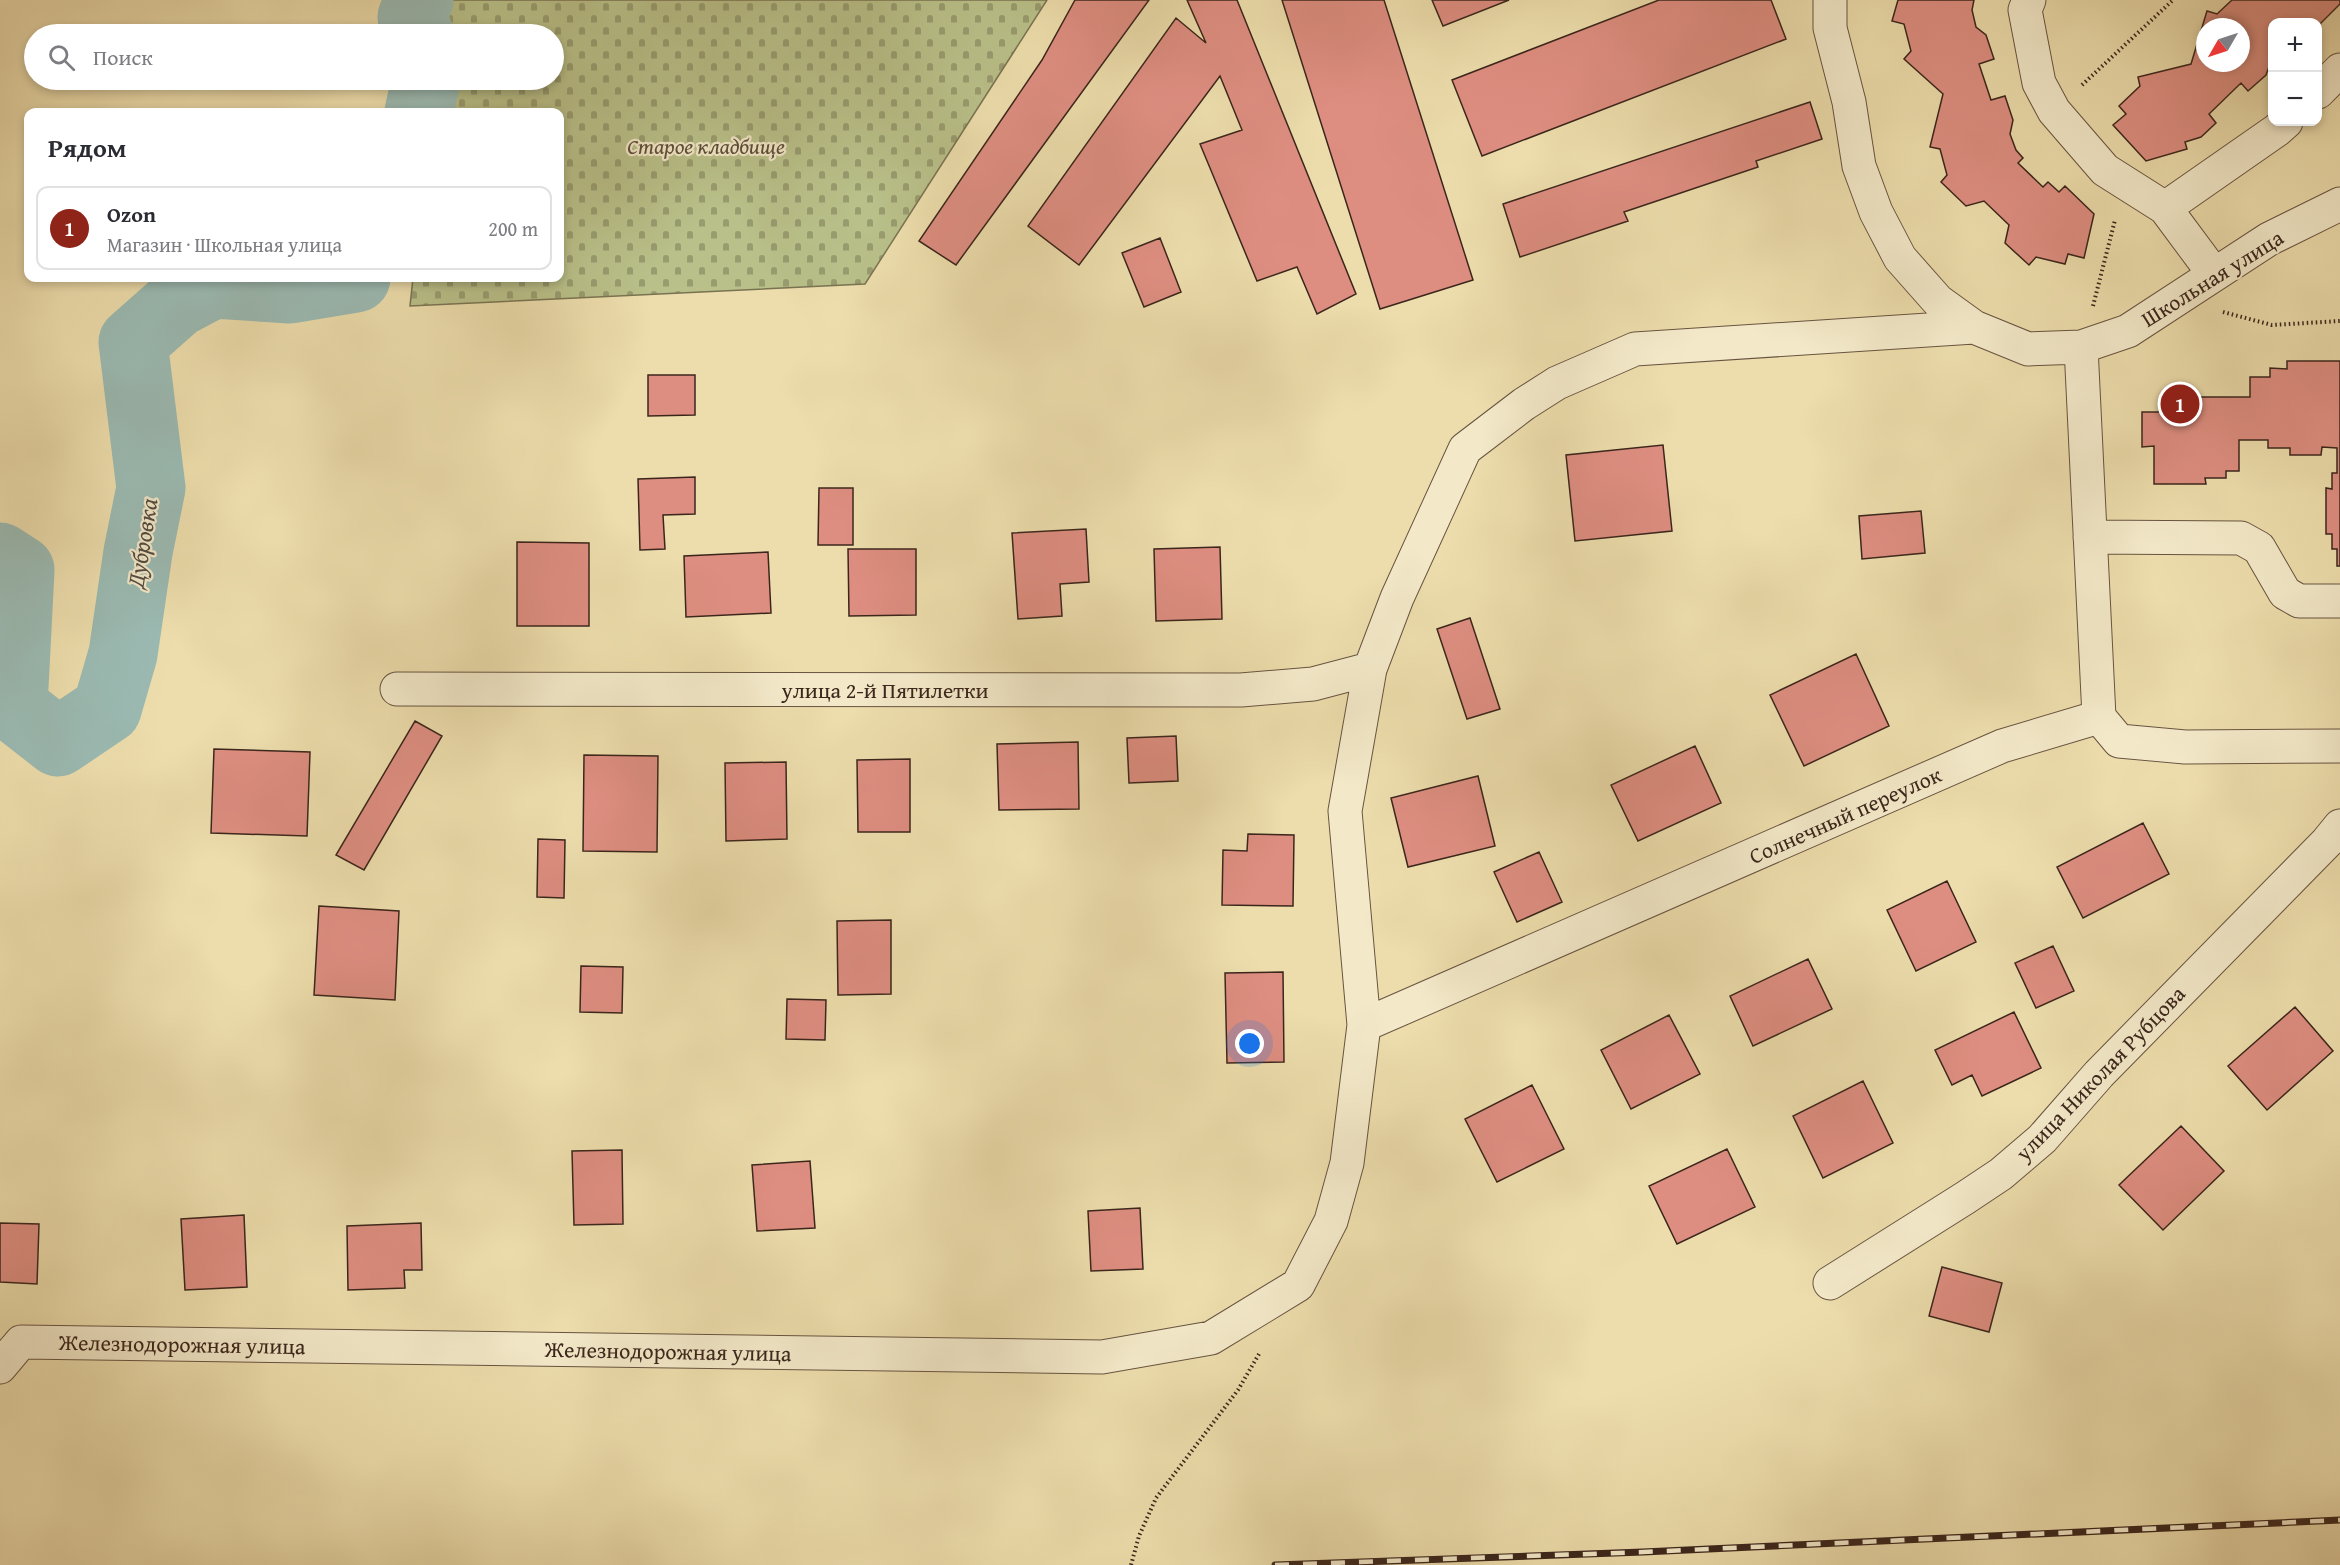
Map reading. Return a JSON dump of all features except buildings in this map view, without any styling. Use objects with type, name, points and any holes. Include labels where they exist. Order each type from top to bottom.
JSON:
[{"type":"street","points":[[1830,0],[1830,28],[1849,102],[1859,166],[1876,212],[1900,258],[1938,301],[1974,327]]},
{"type":"street","points":[[2029,0],[2025,10],[2040,83],[2054,111],[2105,170],[2164,208],[2214,274]]},
{"type":"street","points":[[2322,88],[2340,70]]},
{"type":"street","points":[[2322,111],[2340,103]]},
{"type":"street","points":[[2164,208],[2284,126]]},
{"type":"street","name":"Школьная улица","points":[[1974,327],[2028,349],[2081,347],[2128,331],[2269,239],[2340,204]]},
{"type":"street","points":[[1364,1025],[1346,811],[1370,669],[1397,598],[1466,449],[1524,404],[1557,383],[1635,349],[1974,327]]},
{"type":"street","points":[[2081,347],[2099,717],[2119,741],[2185,747],[2340,746]]},
{"type":"street","points":[[2090,537],[2241,538],[2259,548],[2284,593],[2299,601],[2340,601]]},
{"type":"street","name":"улица 2-й Пятилетки","points":[[397,689],[1241,690],[1313,684],[1370,669]]},
{"type":"street","name":"Солнечный переулок","points":[[1364,1025],[2001,746],[2099,717]]},
{"type":"street","name":"улица Николая Рубцова","points":[[1830,1283],[2001,1174],[2042,1139],[2099,1074],[2311,859],[2340,826]]},
{"type":"street","name":"Железнодорожная улица","points":[[0,1367],[21,1342],[1102,1357],[1211,1338],[1298,1285],[1331,1221],[1347,1163],[1364,1025]]},
{"type":"path","points":[[2054,111],[2173,0]]},
{"type":"path","points":[[2104,268],[2124,182]]},
{"type":"path","points":[[2218,310],[2272,325],[2340,321]]},
{"type":"path","points":[[1131,1565],[1139,1536],[1156,1498],[1238,1390],[1260,1352]]},
{"type":"green space","name":"Старое кладбище","points":[[441,0],[1047,0],[865,284],[410,306],[413,282],[564,282],[564,108],[430,108],[432,90],[564,90],[564,24],[439,24]]},
{"type":"waterway","name":"Дубровка","points":[[415,24],[412,17],[419,0]]},
{"type":"waterway","name":"Дубровка","points":[[420,108],[424,90]]},
{"type":"waterway","name":"Дубровка","points":[[0,557],[20,570],[13,707],[58,742],[107,709],[123,654],[138,552],[151,488],[133,342],[177,303],[213,284],[290,289],[332,282]]},
{"type":"railway","points":[[1275,1565],[1643,1552],[2340,1520]]},
{"type":"place","name":"Ozon","points":[[2180,404]]}]
